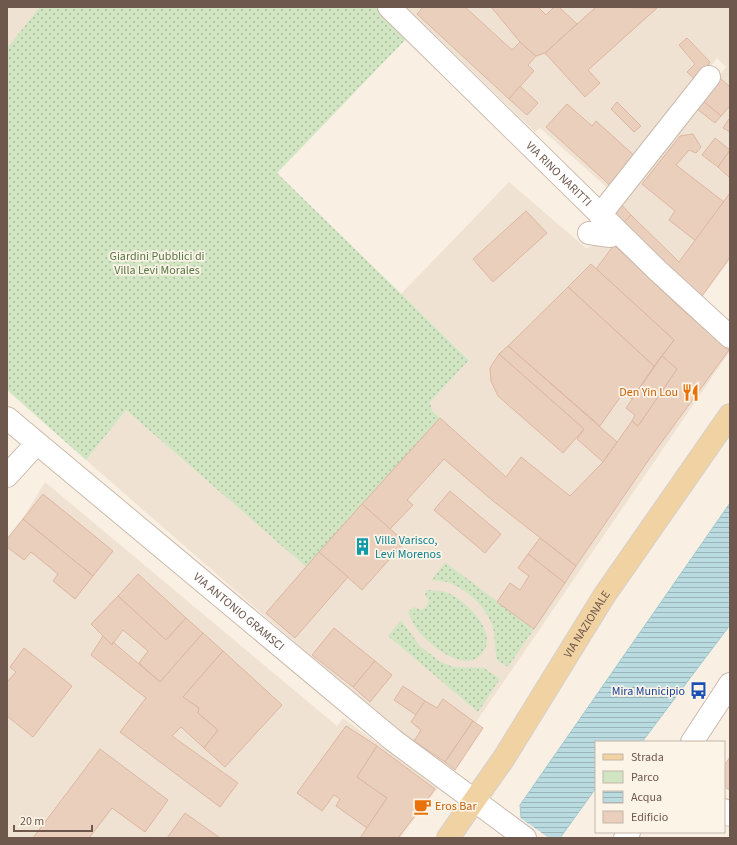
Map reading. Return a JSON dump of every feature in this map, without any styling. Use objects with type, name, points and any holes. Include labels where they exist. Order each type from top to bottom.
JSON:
[{"type":"main road","name":"VIA NAZIONALE","points":[[448,838],[504,758],[604,596],[730,414]]},
{"type":"street","name":"VIA RINO NARITTI","points":[[389,7],[594,224],[616,230],[730,337]]},
{"type":"street","points":[[594,224],[709,77]]},
{"type":"street","name":"VIA ANTONIO GRAMSCI","points":[[7,418],[36,444],[393,740],[517,832]]},
{"type":"street","points":[[7,476],[36,444]]},
{"type":"street","points":[[693,741],[730,684]]},
{"type":"shaded area","points":[[7,7],[40,7],[7,48]]},
{"type":"shaded area","points":[[406,7],[730,7],[730,260],[698,302],[608,216],[726,67],[717,58],[612,192],[540,128],[535,132]]},
{"type":"shaded area","points":[[509,182],[586,248],[612,241],[730,348],[730,351],[446,766],[401,735],[86,460],[126,410],[306,567],[440,418],[432,410],[430,402],[469,359],[401,294]]},
{"type":"shaded area","points":[[45,482],[337,726],[343,718],[438,788],[400,838],[7,838],[7,545]]},
{"type":"green space","name":"Giardini Pubblici di Villa Levi Morales","points":[[40,7],[377,7],[408,37],[277,173],[469,360],[430,402],[432,410],[440,418],[306,567],[126,410],[86,460],[7,390],[7,48]]},
{"type":"green space","points":[[445,562],[534,629],[508,667],[497,660],[492,624],[484,609],[465,591],[448,582],[432,580]]},
{"type":"green space","points":[[427,590],[446,592],[455,597],[471,610],[484,628],[487,637],[486,646],[482,654],[475,659],[466,661],[457,659],[439,650],[423,637],[418,631],[408,612],[414,607],[421,610],[426,607],[429,601],[425,595]]},
{"type":"green space","points":[[401,620],[420,646],[439,661],[453,667],[484,668],[500,679],[478,712],[388,636]]},
{"type":"water","points":[[730,503],[730,625],[643,741],[595,741],[595,789],[560,838],[506,838],[521,818],[520,805]]},
{"type":"pier","points":[[519,817],[549,838],[504,838]]},
{"type":"building","points":[[423,7],[465,7],[512,50],[520,42],[536,56],[528,65],[534,71],[509,99],[417,14]]},
{"type":"building","points":[[538,7],[546,15],[554,7],[559,7],[577,24],[545,53],[536,56],[520,42],[492,8]]},
{"type":"building","points":[[596,7],[657,8],[588,70],[600,83],[585,97],[545,53]]},
{"type":"building","points":[[687,38],[710,62],[697,81],[687,72],[695,64],[679,45]]},
{"type":"building","points":[[720,78],[730,87],[730,106],[721,116],[702,100]]},
{"type":"building","points":[[520,86],[538,103],[527,115],[509,99]]},
{"type":"building","points":[[702,100],[721,116],[715,123],[696,108]]},
{"type":"building","points":[[617,102],[641,126],[634,132],[611,109]]},
{"type":"building","points":[[567,104],[592,126],[596,121],[637,158],[613,188],[546,127]]},
{"type":"building","points":[[729,119],[730,121],[730,132],[723,128]]},
{"type":"building","points":[[693,134],[701,147],[696,153],[689,150],[676,165],[724,202],[696,241],[669,220],[675,211],[642,184],[680,136]]},
{"type":"building","points":[[715,138],[730,150],[718,167],[702,155]]},
{"type":"building","points":[[730,150],[730,178],[718,167]]},
{"type":"building","points":[[730,193],[730,257],[700,299],[622,224],[631,215],[679,262]]},
{"type":"building","points":[[620,203],[631,215],[622,224],[611,213]]},
{"type":"building","points":[[526,211],[547,233],[493,282],[473,259]]},
{"type":"building","points":[[614,245],[676,304],[729,350],[650,458],[576,566],[492,500],[444,459],[407,500],[413,505],[390,529],[362,504],[440,418],[506,477],[521,457],[570,496],[603,462],[632,421],[638,426],[677,369],[662,356],[674,340],[596,269]]},
{"type":"building","points":[[591,264],[674,340],[654,366],[568,287]]},
{"type":"building","points":[[568,287],[654,366],[632,399],[623,393],[600,426],[508,346]]},
{"type":"building","points":[[508,346],[617,442],[603,462],[577,439],[584,429],[499,354]]},
{"type":"building","points":[[499,354],[584,429],[563,453],[498,396],[491,381],[490,368]]},
{"type":"building","points":[[662,356],[677,369],[638,426],[632,421],[635,415],[626,408]]},
{"type":"building","points":[[450,491],[501,534],[485,553],[434,510]]},
{"type":"building","points":[[43,494],[113,551],[93,576],[23,519]]},
{"type":"building","name":"Villa Varisco, Levi Morenos","points":[[362,504],[405,542],[362,590],[319,552]]},
{"type":"building","points":[[23,519],[93,576],[75,599],[53,581],[58,574],[31,552],[24,560],[7,547],[7,539]]},
{"type":"building","points":[[540,538],[576,566],[565,583],[528,554]]},
{"type":"building","points":[[319,552],[348,577],[295,638],[266,613]]},
{"type":"building","points":[[528,554],[565,583],[534,629],[497,602],[510,583],[520,590],[529,576],[518,568]]},
{"type":"building","points":[[138,574],[186,618],[166,640],[118,596]]},
{"type":"building","points":[[118,596],[166,640],[186,618],[203,633],[160,682],[139,663],[148,651],[123,630],[112,645],[91,624]]},
{"type":"building","points":[[334,628],[375,661],[353,687],[312,655]]},
{"type":"building","points":[[203,633],[223,651],[183,697],[199,708],[198,713],[218,730],[204,748],[181,727],[172,736],[238,783],[220,807],[120,732],[146,698],[91,655],[103,636],[112,645],[113,642],[160,682]]},
{"type":"building","points":[[24,648],[72,686],[33,737],[7,716],[7,682],[16,672],[10,667]]},
{"type":"building","points":[[223,651],[282,705],[225,767],[204,748],[218,730],[198,713],[199,708],[183,697]]},
{"type":"building","points":[[375,661],[392,675],[370,702],[353,687]]},
{"type":"building","points":[[403,686],[425,701],[416,715],[394,700]]},
{"type":"building","points":[[443,699],[473,721],[445,762],[414,741],[421,730],[411,722],[425,701],[437,708]]},
{"type":"building","points":[[473,721],[483,728],[455,770],[445,762]]},
{"type":"building","points":[[346,726],[377,746],[357,777],[387,798],[367,828],[336,806],[340,799],[334,795],[322,811],[297,793]]},
{"type":"building","points":[[377,746],[435,789],[398,838],[360,838],[387,798],[357,777]]},
{"type":"building","points":[[100,749],[168,800],[145,832],[112,808],[89,838],[33,838]]},
{"type":"building","points":[[730,757],[730,790],[725,788],[725,764]]},
{"type":"building","points":[[185,813],[220,838],[167,838]]},
{"type":"place","name":"Den Yin Lou","points":[[691,392]]},
{"type":"place","name":"Villa Varisco, Levi Morenos","points":[[362,547]]},
{"type":"place","name":"Mira Municipio","points":[[698,691]]},
{"type":"place","name":"Eros Bar","points":[[422,806]]}]
